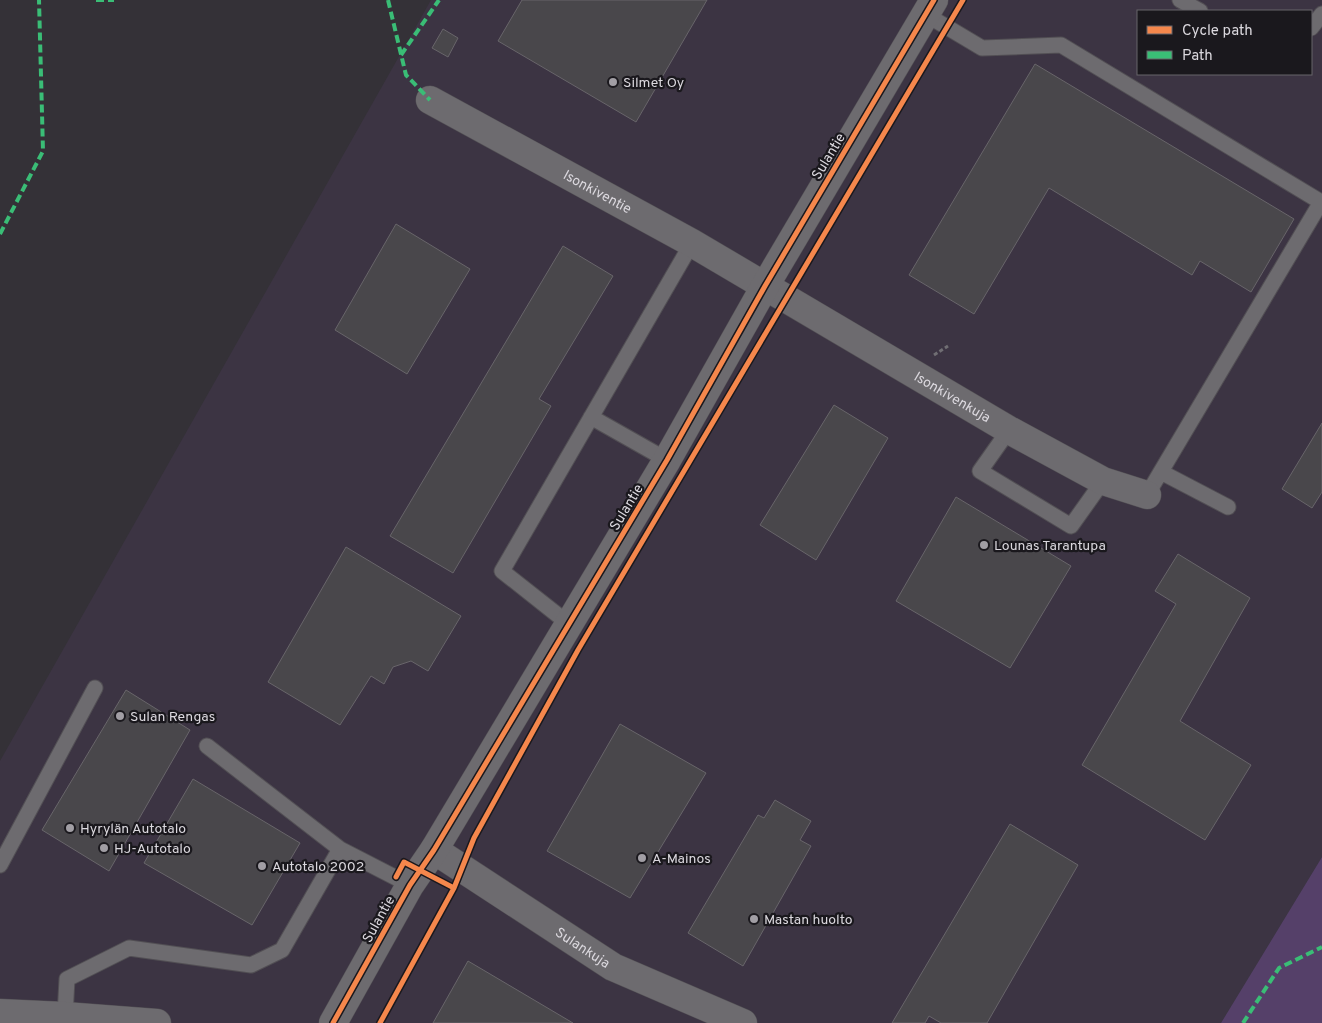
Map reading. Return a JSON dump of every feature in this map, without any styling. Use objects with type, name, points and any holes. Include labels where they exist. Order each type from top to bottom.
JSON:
[{"type":"street","name":"Sulantie","points":[[333,1023],[410,885],[434,850],[667,460],[765,286],[930,7]]},
{"type":"street","name":"Isonkiventie","points":[[430,100],[692,243],[765,286]]},
{"type":"street","name":"Isonkivenkuja","points":[[765,286],[1009,430],[1103,481],[1146,495]]},
{"type":"street","name":"Sulankuja","points":[[434,850],[613,967],[743,1023]]},
{"type":"street","points":[[0,1014],[65,1016],[157,1023]]},
{"type":"lane","points":[[1180,0],[1198,10]]},
{"type":"lane","points":[[930,7],[982,48],[1061,45],[1321,202],[1146,495]]},
{"type":"lane","points":[[1312,27],[1322,14]]},
{"type":"lane","points":[[568,624],[502,571],[692,243]]},
{"type":"lane","points":[[591,417],[667,460]]},
{"type":"lane","points":[[1009,430],[980,471],[1071,526],[1103,481]]},
{"type":"lane","points":[[1161,472],[1228,507]]},
{"type":"lane","points":[[0,865],[95,688]]},
{"type":"lane","points":[[207,746],[340,849],[410,885]]},
{"type":"lane","points":[[65,1016],[67,979],[129,948],[251,965],[282,950],[340,849]]},
{"type":"shaded area","points":[[431,0],[1322,0],[1322,857],[1221,1023],[0,1023],[0,761]]},
{"type":"shaded area","points":[[1322,857],[1322,1023],[1221,1023]]},
{"type":"building","name":"Silmet Oy","points":[[522,0],[707,0],[636,122],[498,41]]},
{"type":"building","points":[[443,29],[458,38],[448,57],[432,48]]},
{"type":"building","points":[[1035,64],[1294,219],[1251,292],[1200,261],[1192,275],[1049,188],[974,314],[909,275]]},
{"type":"building","points":[[396,224],[470,269],[407,374],[335,330]]},
{"type":"building","points":[[563,246],[613,276],[539,399],[551,406],[453,573],[390,536]]},
{"type":"building","points":[[834,405],[888,438],[816,560],[760,525]]},
{"type":"building","points":[[1322,423],[1322,492],[1312,508],[1282,489]]},
{"type":"building","points":[[956,497],[1071,566],[1010,668],[896,601]]},
{"type":"building","points":[[346,547],[461,616],[428,671],[411,661],[393,667],[384,684],[371,676],[340,725],[268,682]]},
{"type":"building","points":[[1178,554],[1250,598],[1180,721],[1251,765],[1205,840],[1082,765],[1176,604],[1155,591]]},
{"type":"building","points":[[126,690],[190,730],[109,871],[42,830]]},
{"type":"building","points":[[620,724],[706,773],[630,898],[547,851]]},
{"type":"building","points":[[193,779],[300,843],[252,925],[144,863]]},
{"type":"building","points":[[775,800],[811,821],[800,840],[811,846],[743,966],[688,933],[758,815],[764,818]]},
{"type":"building","points":[[1010,824],[1078,865],[987,1023],[941,1023],[929,1016],[925,1023],[892,1023]]},
{"type":"building","points":[[468,961],[573,1023],[433,1023]]},
{"type":"marked path","points":[[0,234],[43,151],[39,0]]},
{"type":"marked path","points":[[96,0],[114,0]]},
{"type":"marked path","points":[[388,0],[406,75],[430,100]]},
{"type":"marked path","points":[[401,55],[439,0]]},
{"type":"marked path","points":[[1243,1023],[1279,968],[1322,947]]},
{"type":"cycle path","points":[[333,1023],[410,885],[434,850],[667,460],[765,286],[934,0]]},
{"type":"cycle path","points":[[380,1023],[454,888],[474,838],[578,650],[963,0]]},
{"type":"cycle path","points":[[396,877],[404,862],[454,888]]},
{"type":"place","name":"Silmet Oy","points":[[613,82]]},
{"type":"place","name":"Lounas Tarantupa","points":[[984,545]]},
{"type":"place","name":"Sulan Rengas","points":[[120,716]]},
{"type":"place","name":"Hyrylän Autotalo","points":[[70,828]]},
{"type":"place","name":"HJ-Autotalo","points":[[104,848]]},
{"type":"place","name":"A-Mainos","points":[[642,858]]},
{"type":"place","name":"Autotalo 2002","points":[[262,866]]},
{"type":"place","name":"Mastan huolto","points":[[754,919]]}]
